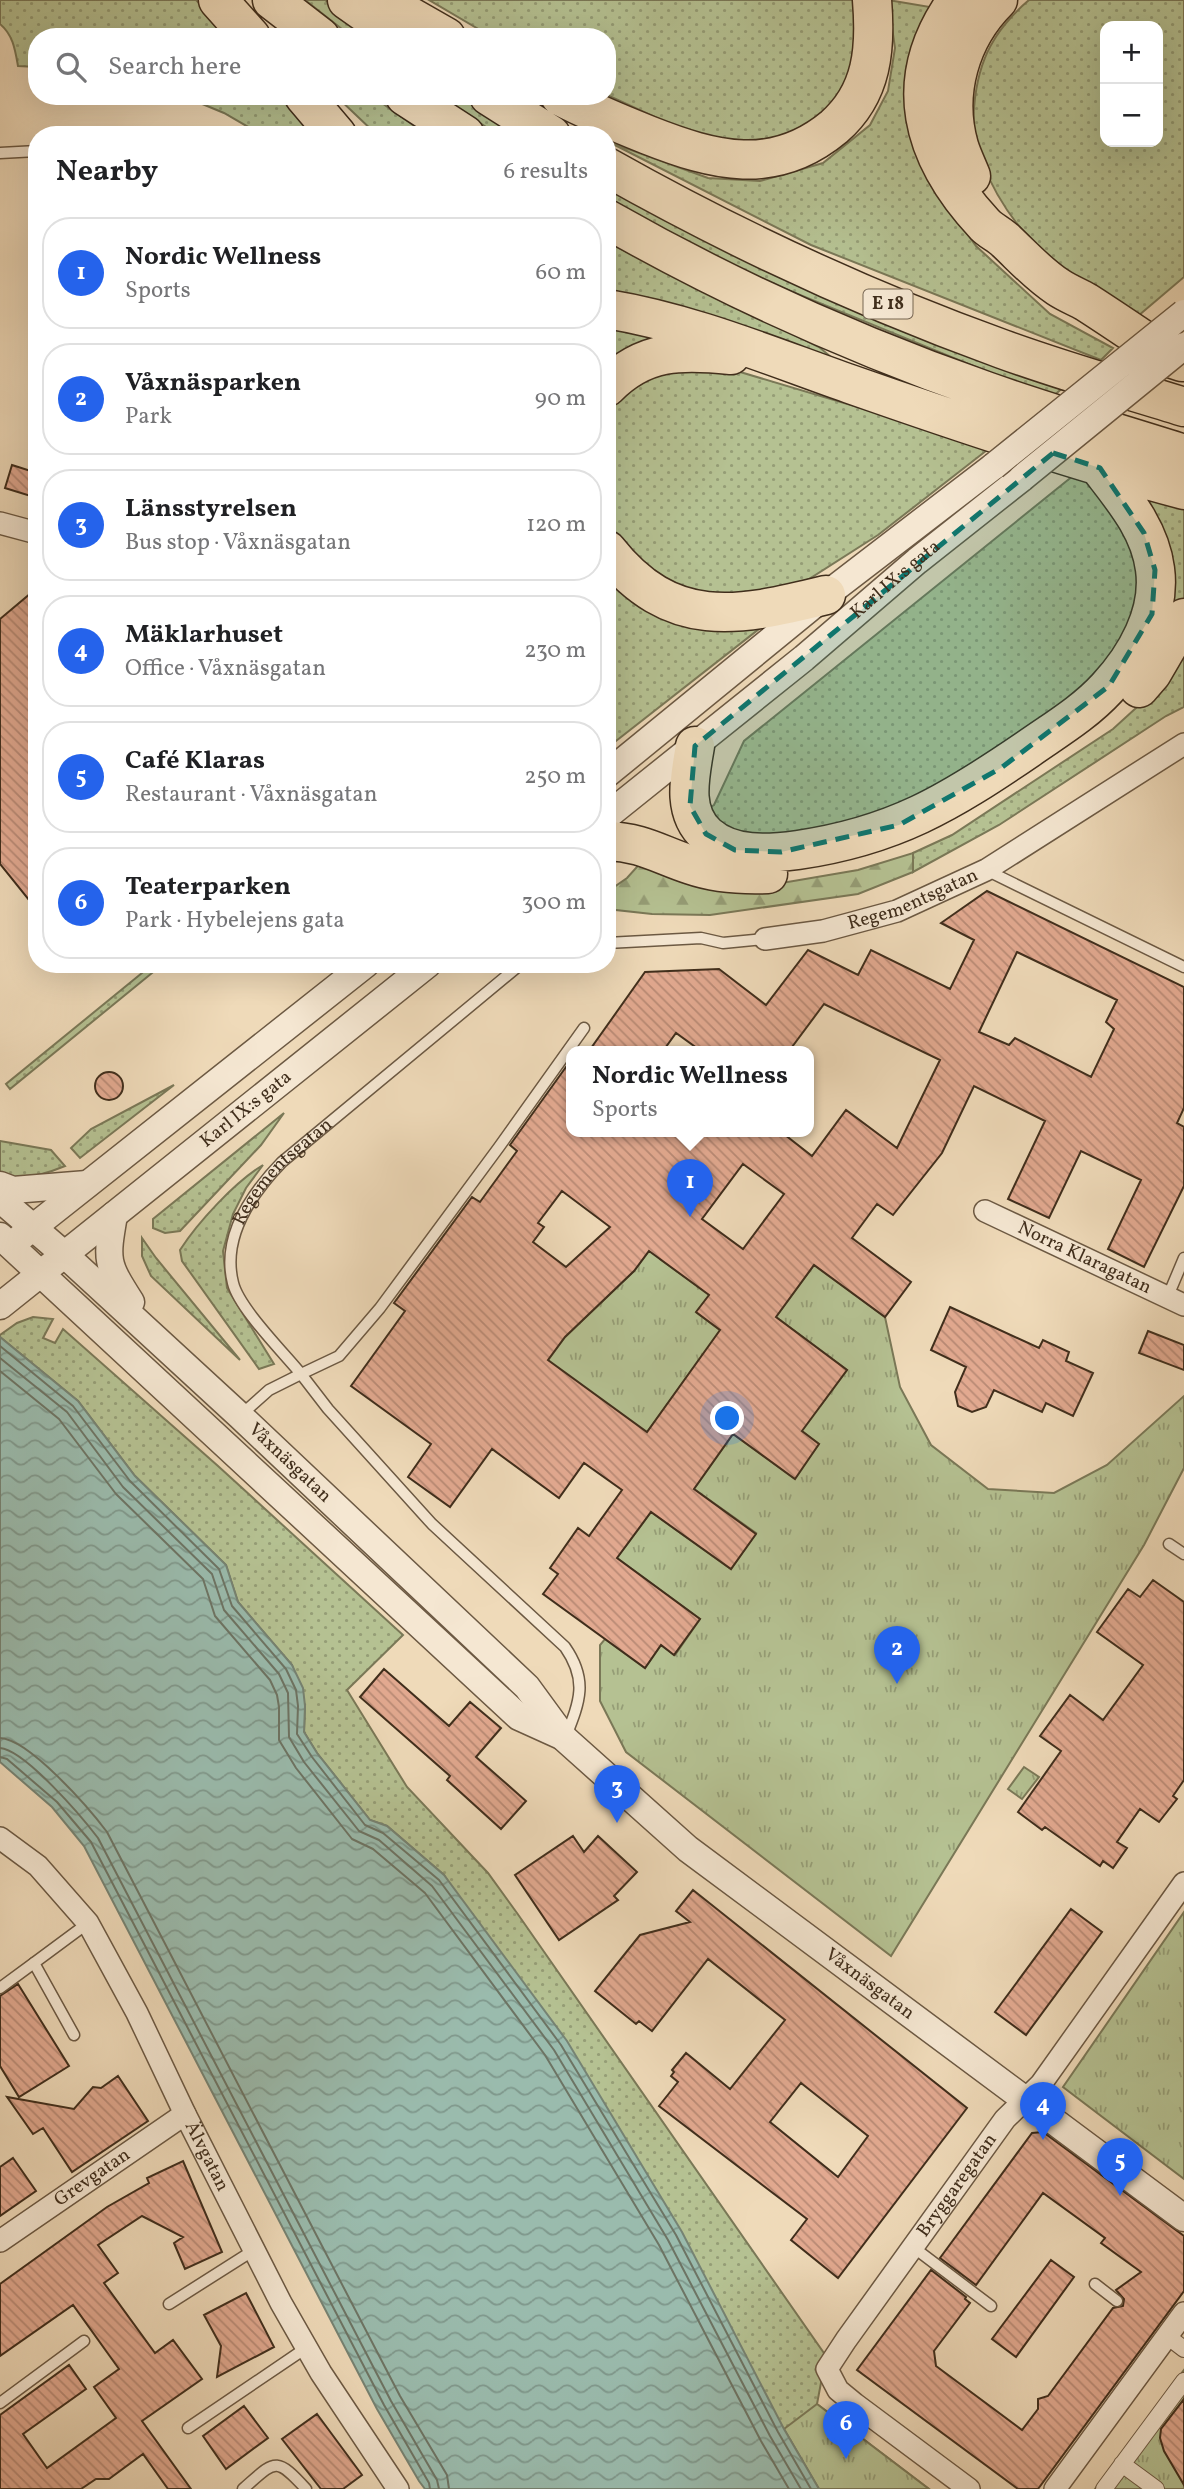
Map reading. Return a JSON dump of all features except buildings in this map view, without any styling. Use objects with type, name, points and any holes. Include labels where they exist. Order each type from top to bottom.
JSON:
[{"type":"highway","points":[[218,0],[243,28]]},
{"type":"highway","points":[[272,0],[308,28]]},
{"type":"highway","points":[[347,0],[387,28]]},
{"type":"highway","points":[[381,0],[430,28]]},
{"type":"highway","points":[[578,105],[601,117],[686,150],[725,159],[750,160],[779,156],[801,149],[822,137],[856,103],[868,77],[873,56],[872,0]]},
{"type":"highway","points":[[957,0],[940,24],[929,50],[923,78],[925,118],[936,155],[956,189],[986,226],[1057,287],[1085,302],[1170,358],[1184,363]]},
{"type":"highway","points":[[998,0],[979,23],[965,47],[954,78],[954,115],[959,145],[974,183],[1005,240]]},
{"type":"highway","points":[[312,105],[329,126]]},
{"type":"highway","points":[[419,105],[450,126]]},
{"type":"highway","points":[[503,105],[537,126]]},
{"type":"highway","name":"E 18","points":[[616,172],[676,206],[767,251],[889,304],[1003,350],[1184,407]]},
{"type":"highway","name":"E 18","points":[[616,224],[746,293],[873,349],[987,392],[1184,453]]},
{"type":"highway","points":[[616,311],[704,332],[950,419],[1100,468],[1184,490]]},
{"type":"highway","points":[[616,377],[656,355],[683,352],[785,361]]},
{"type":"highway","points":[[695,746],[688,787],[695,820],[706,834],[719,844],[735,850],[758,853],[825,846],[900,825],[961,793],[1044,738],[1091,704],[1109,686],[1130,658],[1152,614],[1155,570],[1144,533],[1125,500],[1100,468]]},
{"type":"highway","points":[[616,560],[638,583],[662,598],[689,608],[714,613],[771,609],[826,595]]},
{"type":"highway","points":[[616,842],[640,845],[691,865],[741,875],[816,870],[891,851],[947,827],[1097,729],[1152,673],[1184,618]]},
{"type":"street","name":"Karl IX:s gata","points":[[616,767],[826,595],[994,466],[1184,313]]},
{"type":"street","name":"Karl IX:s gata","points":[[616,809],[1184,346]]},
{"type":"street","points":[[0,523],[28,531]]},
{"type":"street","name":"Regementsgatan","points":[[765,939],[823,931],[897,911],[986,870],[1184,744]]},
{"type":"street","name":"Karl IX:s gata","points":[[4,1245],[34,1227],[355,973]]},
{"type":"street","name":"Karl IX:s gata","points":[[0,1306],[417,973]]},
{"type":"street","points":[[0,1185],[13,1190],[87,1184]]},
{"type":"street","name":"Våxnäsgatan","points":[[0,1199],[150,1332],[527,1687],[565,1739],[688,1849],[1184,2218]]},
{"type":"street","name":"Norra Klaragatan","points":[[985,1211],[1176,1301]]},
{"type":"street","points":[[114,1215],[108,1250],[111,1271],[150,1332]]},
{"type":"street","name":"Våxnäsgatan","points":[[4,1245],[41,1274],[519,1717],[565,1739]]},
{"type":"street","name":"Älvgatan","points":[[0,1838],[38,1866],[88,1923],[137,2013],[185,2114],[306,2348],[398,2489]]},
{"type":"street","name":"Bryggaregatan","points":[[969,2489],[838,2390],[827,2369],[1005,2119],[1041,2084],[1184,1884]]},
{"type":"street","name":"Grevgatan","points":[[0,2241],[185,2114]]},
{"type":"street","points":[[1055,2489],[1184,2313]]},
{"type":"street","points":[[1104,2489],[1184,2381]]},
{"type":"street","points":[[1122,2464],[1156,2489]]},
{"type":"lane","points":[[0,153],[28,151]]},
{"type":"lane","points":[[986,870],[1184,967]]},
{"type":"lane","name":"Regementsgatan","points":[[616,943],[701,939],[723,943],[765,939]]},
{"type":"lane","name":"Regementsgatan","points":[[510,973],[282,1162],[261,1183],[245,1208],[235,1233],[231,1258],[233,1283],[244,1304],[328,1409],[432,1524],[565,1647],[574,1660],[581,1683],[578,1707],[565,1739]]},
{"type":"lane","points":[[571,1046],[584,1028]]},
{"type":"lane","points":[[240,1416],[269,1390],[340,1356],[372,1318],[566,1053]]},
{"type":"lane","points":[[1176,1301],[1184,1258]]},
{"type":"lane","points":[[1169,1544],[1184,1554]]},
{"type":"lane","points":[[0,1988],[88,1923]]},
{"type":"lane","points":[[34,1963],[74,2035]]},
{"type":"lane","points":[[913,2247],[990,2306]]},
{"type":"lane","points":[[169,2304],[254,2249]]},
{"type":"lane","points":[[1094,2284],[1117,2301]]},
{"type":"lane","points":[[0,2403],[84,2341]]},
{"type":"lane","points":[[188,2428],[306,2348]]},
{"type":"lane","points":[[243,2489],[274,2465],[285,2468],[306,2489]]},
{"type":"highlighted area","points":[[1053,453],[1100,468],[1144,533],[1155,570],[1152,614],[1109,686],[1001,768],[899,825],[781,852],[735,850],[706,834],[690,806],[695,746]]},
{"type":"green space","points":[[0,0],[196,0],[224,28],[28,28],[28,67],[18,66],[11,38],[0,24]]},
{"type":"green space","points":[[305,0],[325,0],[364,28],[341,28]]},
{"type":"green space","points":[[429,0],[858,0],[861,53],[844,101],[803,132],[752,147],[683,130],[616,99],[616,28],[477,28]]},
{"type":"green space","points":[[888,0],[936,8],[940,195],[976,246],[1050,314],[1113,348],[1101,360],[811,245],[616,146],[708,178],[760,181],[823,163],[870,125],[888,91],[895,48]]},
{"type":"green space","points":[[1029,0],[1184,0],[1184,277],[1138,316],[1071,274],[1034,243],[1003,203],[980,158],[974,130],[978,82],[987,52],[1010,18]]},
{"type":"green space","points":[[205,105],[302,105],[322,126],[246,126]]},
{"type":"green space","points":[[345,105],[385,105],[414,126],[368,126]]},
{"type":"green space","points":[[453,105],[477,105],[508,126],[485,126]]},
{"type":"green space","points":[[616,187],[1066,385],[1051,398],[720,262],[616,204]]},
{"type":"green space","points":[[616,246],[819,347],[855,377],[616,301]]},
{"type":"green space","points":[[616,325],[679,337],[616,360]]},
{"type":"green space","points":[[710,363],[991,447],[878,535],[809,579],[768,597],[735,604],[658,582],[616,540],[616,394],[632,379]]},
{"type":"green space","points":[[1079,471],[1098,487],[1145,573],[1126,644],[1073,706],[866,829],[735,839],[705,810],[714,805],[744,741]]},
{"type":"green space","points":[[1137,489],[1184,503],[1184,600],[1155,659]]},
{"type":"green space","points":[[616,572],[768,622],[616,741]]},
{"type":"green space","points":[[1184,648],[1184,707],[999,825],[913,872],[913,853],[952,835],[1113,729],[1148,697]]},
{"type":"green space","points":[[913,853],[913,872],[858,894],[710,915],[616,910],[616,886],[645,858],[776,884],[858,870]]},
{"type":"green space","points":[[142,973],[152,973],[10,1089],[6,1084]]},
{"type":"green space","points":[[174,1085],[80,1158],[71,1148],[91,1129]]},
{"type":"green space","points":[[284,1113],[261,1145],[180,1231],[165,1233],[153,1228],[153,1219]]},
{"type":"green space","points":[[0,1141],[51,1150],[65,1166],[24,1177],[0,1174]]},
{"type":"green space","points":[[263,1165],[246,1188],[233,1214],[223,1251],[227,1288],[274,1364],[259,1369],[182,1261],[180,1250],[218,1203]]},
{"type":"green space","points":[[142,1238],[240,1360],[151,1276],[142,1256]]},
{"type":"green space","points":[[654,1244],[660,1259],[696,1285],[716,1285],[697,1313],[821,1405],[847,1370],[776,1317],[814,1265],[885,1317],[900,1387],[931,1445],[988,1489],[1054,1493],[1107,1465],[1184,1396],[1184,1468],[1144,1545],[891,1956],[626,1752],[600,1701],[600,1645],[605,1639],[645,1668],[661,1645],[675,1655],[700,1619],[617,1558],[651,1512],[731,1569],[756,1533],[694,1489],[733,1434],[794,1478],[819,1444],[701,1358],[637,1446],[538,1374],[565,1337],[634,1271]]},
{"type":"green space","points":[[33,1317],[53,1319],[43,1338],[55,1343],[63,1329],[403,1635],[347,1690],[407,1787],[488,1873],[826,2356],[817,2404],[929,2489],[819,2489],[444,1875],[387,1826],[370,1820],[317,1753],[304,1732],[305,1706],[292,1665],[238,1602],[226,1565],[135,1476],[78,1401],[0,1337],[17,1323]]},
{"type":"green space","points":[[1024,1767],[1039,1777],[1022,1799],[1008,1789]]},
{"type":"green space","points":[[1184,1912],[1184,2179],[1063,2087]]},
{"type":"green space","points":[[1184,2370],[1184,2489],[1095,2489]]},
{"type":"green space","points":[[817,2404],[929,2489],[819,2489],[784,2429]]},
{"type":"water","points":[[0,1337],[78,1401],[135,1476],[226,1565],[238,1602],[292,1665],[303,1688],[304,1732],[317,1753],[370,1820],[387,1826],[444,1875],[567,2041],[682,2232],[784,2429],[819,2489],[425,2489],[419,2481],[377,2409],[84,1846],[52,1807],[0,1762]]},
{"type":"place","name":"Nordic Wellness","points":[[690,1217]]},
{"type":"place","name":"Våxnäsparken","points":[[897,1684]]},
{"type":"place","name":"Länsstyrelsen","points":[[617,1823]]},
{"type":"place","name":"Mäklarhuset","points":[[1043,2140]]},
{"type":"place","name":"Café Klaras","points":[[1120,2196]]},
{"type":"place","name":"Teaterparken","points":[[846,2459]]}]
